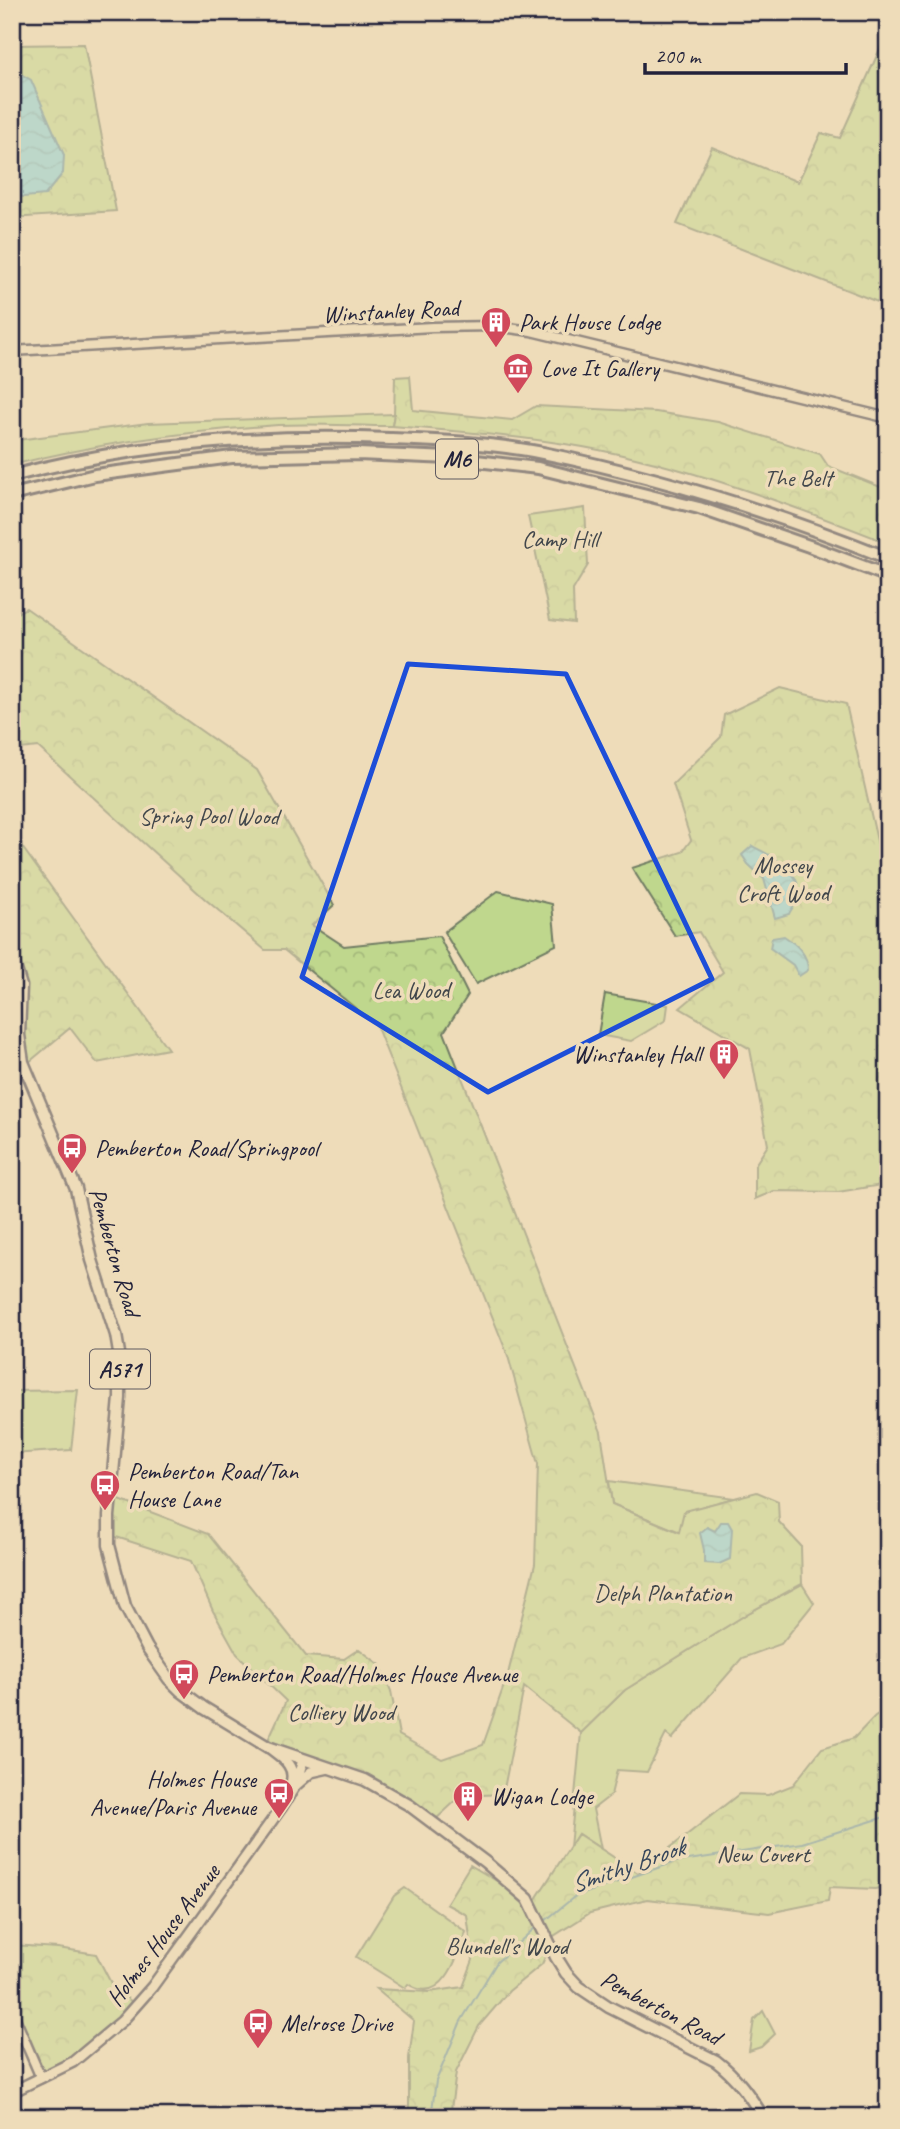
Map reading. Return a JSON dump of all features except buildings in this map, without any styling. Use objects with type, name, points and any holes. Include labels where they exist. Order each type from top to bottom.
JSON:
[{"type":"highway","name":"M6","points":[[12,476],[148,449],[253,438],[330,436],[446,441],[541,453],[681,486],[824,532],[888,558]]},
{"type":"highway","name":"M6","points":[[12,495],[95,475],[232,457],[358,454],[450,458],[538,468],[687,505],[888,576]]},
{"type":"main road","name":"Pemberton Road","points":[[12,957],[21,986],[19,1035],[23,1062],[76,1189],[92,1260],[117,1335],[120,1398],[109,1545],[120,1591],[139,1636],[169,1679],[204,1709],[268,1747],[372,1783],[409,1805],[493,1868],[528,1899],[556,1958],[579,1987],[610,2007],[716,2061],[746,2089],[763,2117]]},
{"type":"main road","points":[[268,1747],[284,1759],[292,1770],[293,1779],[281,1808]]},
{"type":"main road","name":"Holmes House Avenue","points":[[12,2092],[73,2063],[107,2036],[147,1994],[281,1808],[295,1786],[303,1760]]},
{"type":"main road","points":[[295,1786],[311,1772],[330,1768]]},
{"type":"street","name":"Winstanley Road","points":[[12,351],[432,327],[495,326],[567,339],[888,418]]},
{"type":"street","points":[[12,2011],[41,2078]]},
{"type":"highlighted area","points":[[408,664],[566,674],[712,979],[488,1092],[302,977]]},
{"type":"green space","points":[[888,31],[888,306],[677,224],[712,147],[798,182],[821,133],[840,138]]},
{"type":"green space","points":[[84,44],[116,211],[12,218],[12,45]]},
{"type":"green space","name":"The Belt","points":[[410,376],[413,410],[512,420],[536,406],[656,412],[718,422],[820,454],[828,466],[888,490],[888,543],[814,514],[660,464],[583,447],[535,440],[392,426],[395,377]]},
{"type":"green space","points":[[394,414],[392,426],[292,424],[211,431],[111,444],[12,465],[12,441],[17,440],[148,423]]},
{"type":"green space","name":"Camp Hill","points":[[585,508],[588,565],[573,590],[574,623],[550,620],[528,516]]},
{"type":"green space","points":[[26,608],[257,770],[334,905],[312,925],[344,946],[439,936],[468,995],[444,1032],[601,1432],[612,1504],[679,1532],[684,1511],[757,1492],[778,1501],[779,1522],[801,1546],[802,1584],[750,1612],[625,1690],[581,1733],[524,1687],[503,1794],[461,1796],[434,1821],[375,1779],[268,1740],[286,1701],[237,1654],[213,1611],[191,1561],[113,1536],[114,1498],[208,1534],[306,1656],[344,1659],[359,1649],[380,1665],[391,1691],[399,1735],[442,1759],[483,1745],[508,1674],[535,1564],[538,1464],[508,1356],[376,1025],[284,950],[265,950],[38,747],[12,750],[12,616]]},
{"type":"green space","name":"Mossey Croft Wood","points":[[780,688],[846,704],[888,889],[888,1184],[838,1192],[774,1191],[755,1199],[755,1165],[768,1145],[750,1049],[680,1008],[723,972],[699,932],[675,936],[632,868],[682,852],[691,840],[673,784],[721,737],[724,715]]},
{"type":"green space","points":[[12,833],[168,1049],[97,1063],[70,1028],[28,1063],[25,1051],[25,999],[20,966],[12,947]]},
{"type":"green space","points":[[498,891],[552,904],[556,945],[476,984],[444,932]]},
{"type":"green space","points":[[605,994],[668,1005],[666,1020],[631,1041],[598,1035]]},
{"type":"green space","points":[[78,1390],[71,1450],[12,1454],[12,1391]]},
{"type":"green space","points":[[609,1481],[734,1498],[685,1511],[680,1532],[612,1504]]},
{"type":"green space","points":[[802,1584],[814,1603],[781,1644],[742,1658],[672,1739],[666,1734],[647,1772],[617,1770],[611,1795],[593,1809],[601,1849],[578,1834],[570,1847],[581,1733],[625,1690],[750,1612]]},
{"type":"green space","name":"New Covert","points":[[888,1708],[888,1886],[875,1889],[830,1887],[828,1901],[769,1913],[647,1899],[590,1913],[549,1939],[532,1905],[578,1834],[638,1873],[739,1794],[768,1795],[793,1785],[822,1748],[854,1738],[875,1716]]},
{"type":"green space","name":"Blundell's Wood","points":[[470,1865],[527,1899],[547,1953],[542,1964],[509,1991],[479,2026],[456,2072],[450,2117],[409,2117],[409,2058],[414,2021],[376,1989],[429,1992],[463,1987],[473,1960],[467,1915],[446,1904]]},
{"type":"green space","points":[[405,1888],[466,1932],[447,1976],[430,1989],[420,1989],[408,1984],[405,1988],[356,1957],[394,1896]]},
{"type":"green space","points":[[12,1945],[96,1954],[112,1985],[133,2003],[88,2049],[36,2077],[12,2022]]},
{"type":"green space","points":[[763,2011],[775,2034],[761,2047],[749,2051],[754,2020]]},
{"type":"water","points":[[12,69],[31,80],[64,155],[63,173],[45,195],[12,195]]},
{"type":"water","points":[[752,846],[785,866],[797,881],[797,899],[789,914],[775,918],[764,879],[742,855]]},
{"type":"water","points":[[784,936],[797,946],[806,959],[808,970],[799,976],[793,965],[770,948],[772,938]]},
{"type":"water","points":[[721,1522],[728,1522],[732,1529],[730,1559],[719,1564],[704,1563],[700,1533],[707,1527],[715,1531]]},
{"type":"waterway","name":"Smithy Brook","points":[[546,1920],[574,1897],[675,1862],[802,1843],[888,1816]]},
{"type":"waterway","name":"Smithy Brook","points":[[431,2117],[436,2081],[461,2021],[497,1962],[536,1927]]},
{"type":"place","name":"Park House Lodge","points":[[496,349]]},
{"type":"place","name":"Love It Gallery","points":[[518,395]]},
{"type":"place","name":"Winstanley Hall","points":[[724,1081]]},
{"type":"place","name":"Pemberton Road/Springpool","points":[[72,1175]]},
{"type":"place","name":"Pemberton Road/Tan House Lane","points":[[105,1512]]},
{"type":"place","name":"Pemberton Road/Holmes House Avenue","points":[[184,1701]]},
{"type":"place","name":"Holmes House Avenue/Paris Avenue","points":[[279,1820]]},
{"type":"place","name":"Wigan Lodge","points":[[468,1823]]},
{"type":"place","name":"Melrose Drive","points":[[258,2050]]},
{"type":"park label","name":"Spring Pool Wood","points":[[209,816]]},
{"type":"park label","name":"Lea Wood","points":[[411,990]]},
{"type":"park label","name":"Delph Plantation","points":[[663,1593]]},
{"type":"park label","name":"Colliery Wood","points":[[341,1712]]}]
